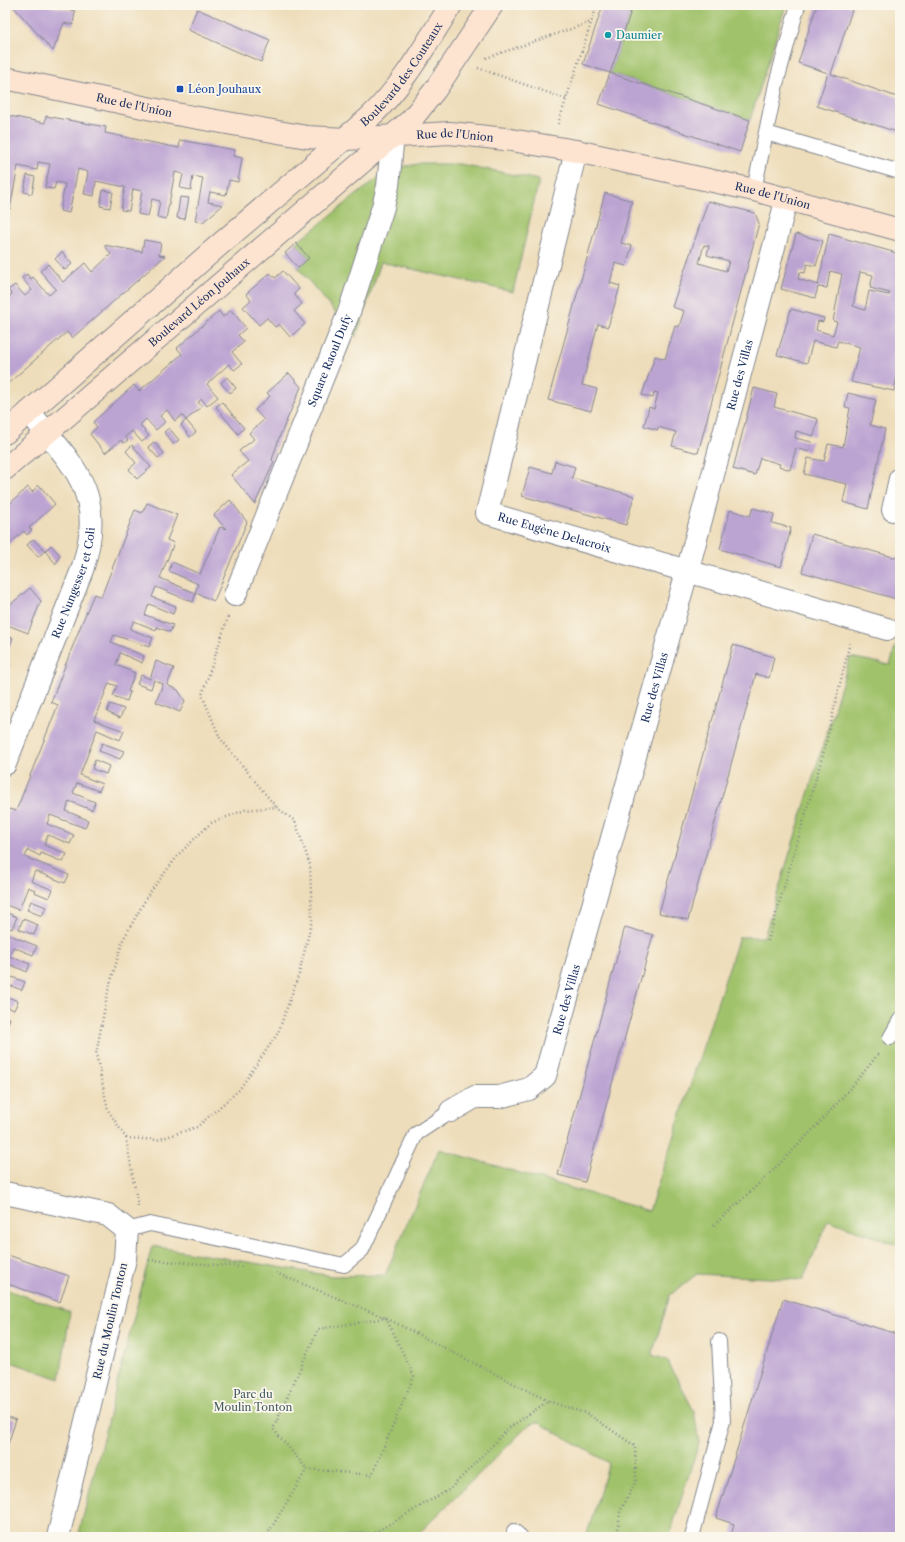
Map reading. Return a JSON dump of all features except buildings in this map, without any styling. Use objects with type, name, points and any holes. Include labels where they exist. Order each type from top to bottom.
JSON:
[{"type":"main road","name":"Boulevard des Couteaux","points":[[346,139],[382,106],[393,92],[451,5]]},
{"type":"main road","points":[[393,135],[421,109],[461,63],[492,5]]},
{"type":"main road","name":"Rue de l'Union","points":[[5,78],[176,114],[289,135],[346,139],[393,135],[465,134],[576,151],[788,198],[900,230]]},
{"type":"main road","name":"Boulevard Léon Jouhaux","points":[[5,469],[393,135]]},
{"type":"main road","points":[[5,433],[218,246],[346,139]]},
{"type":"street","name":"Square Raoul Dufy","points":[[238,587],[350,312],[383,207],[388,186],[393,135]]},
{"type":"street","name":"Rue Eugène Delacroix","points":[[576,151],[487,512],[687,572],[887,629]]},
{"type":"street","name":"Rue des Villas","points":[[450,1111],[475,1097],[499,1097],[529,1089],[545,1076],[687,572],[788,198]]},
{"type":"street","name":"Rue Nungesser et Coli","points":[[5,764],[82,570],[90,542],[91,513],[86,490],[73,467],[29,412]]},
{"type":"street","points":[[893,510],[900,479]]},
{"type":"street","points":[[5,1193],[108,1215],[134,1228]]},
{"type":"street","name":"Rue du Moulin Tonton","points":[[58,1537],[125,1259],[134,1228]]},
{"type":"lane","points":[[754,190],[776,84],[798,5]]},
{"type":"lane","points":[[766,133],[900,172]]},
{"type":"lane","points":[[890,1038],[900,1020]]},
{"type":"lane","points":[[134,1228],[150,1224],[344,1265],[362,1250],[416,1134],[450,1111]]},
{"type":"lane","points":[[692,1537],[723,1421],[719,1341]]},
{"type":"path","points":[[550,147],[597,5]]},
{"type":"path","points":[[461,63],[592,22]]},
{"type":"path","points":[[461,63],[566,99]]},
{"type":"path","points":[[126,1138],[157,1140],[197,1127],[239,1090],[278,1033],[299,974],[312,920],[310,865],[295,822],[276,807],[220,738],[202,695],[238,587]]},
{"type":"path","points":[[768,941],[824,752],[854,619]]},
{"type":"path","points":[[134,1228],[126,1138],[108,1110],[96,1054],[108,991],[123,940],[148,895],[179,854],[211,823],[245,810],[276,807]]},
{"type":"path","points":[[714,1225],[766,1179],[855,1084],[890,1038]]},
{"type":"path","points":[[125,1259],[248,1267]]},
{"type":"path","points":[[271,1271],[386,1318],[548,1401],[588,1414],[635,1446],[636,1481],[620,1512],[617,1537]]},
{"type":"path","points":[[386,1318],[414,1376],[372,1475],[307,1469],[273,1429],[318,1329],[386,1318]]},
{"type":"path","points":[[260,1537],[267,1535],[369,1536],[450,1489],[509,1428],[548,1401]]},
{"type":"path","points":[[267,1535],[307,1469]]},
{"type":"green space","points":[[633,5],[786,5],[750,120],[610,73]]},
{"type":"green space","points":[[418,164],[461,164],[539,180],[513,292],[381,262],[356,337],[298,268],[309,258],[296,243],[389,169]]},
{"type":"green space","name":"Parc du Moulin Tonton","points":[[900,631],[900,1246],[828,1220],[803,1280],[697,1274],[670,1295],[652,1355],[667,1360],[694,1411],[699,1443],[669,1537],[586,1537],[609,1463],[538,1422],[530,1424],[415,1537],[78,1537],[152,1246],[332,1276],[385,1275],[439,1149],[649,1211],[739,937],[764,937],[850,657],[890,665]]},
{"type":"green space","points":[[5,1289],[70,1312],[60,1379],[5,1360]]},
{"type":"place","name":"Daumier","points":[[608,35]]},
{"type":"place","name":"Léon Jouhaux","points":[[180,89]]}]
